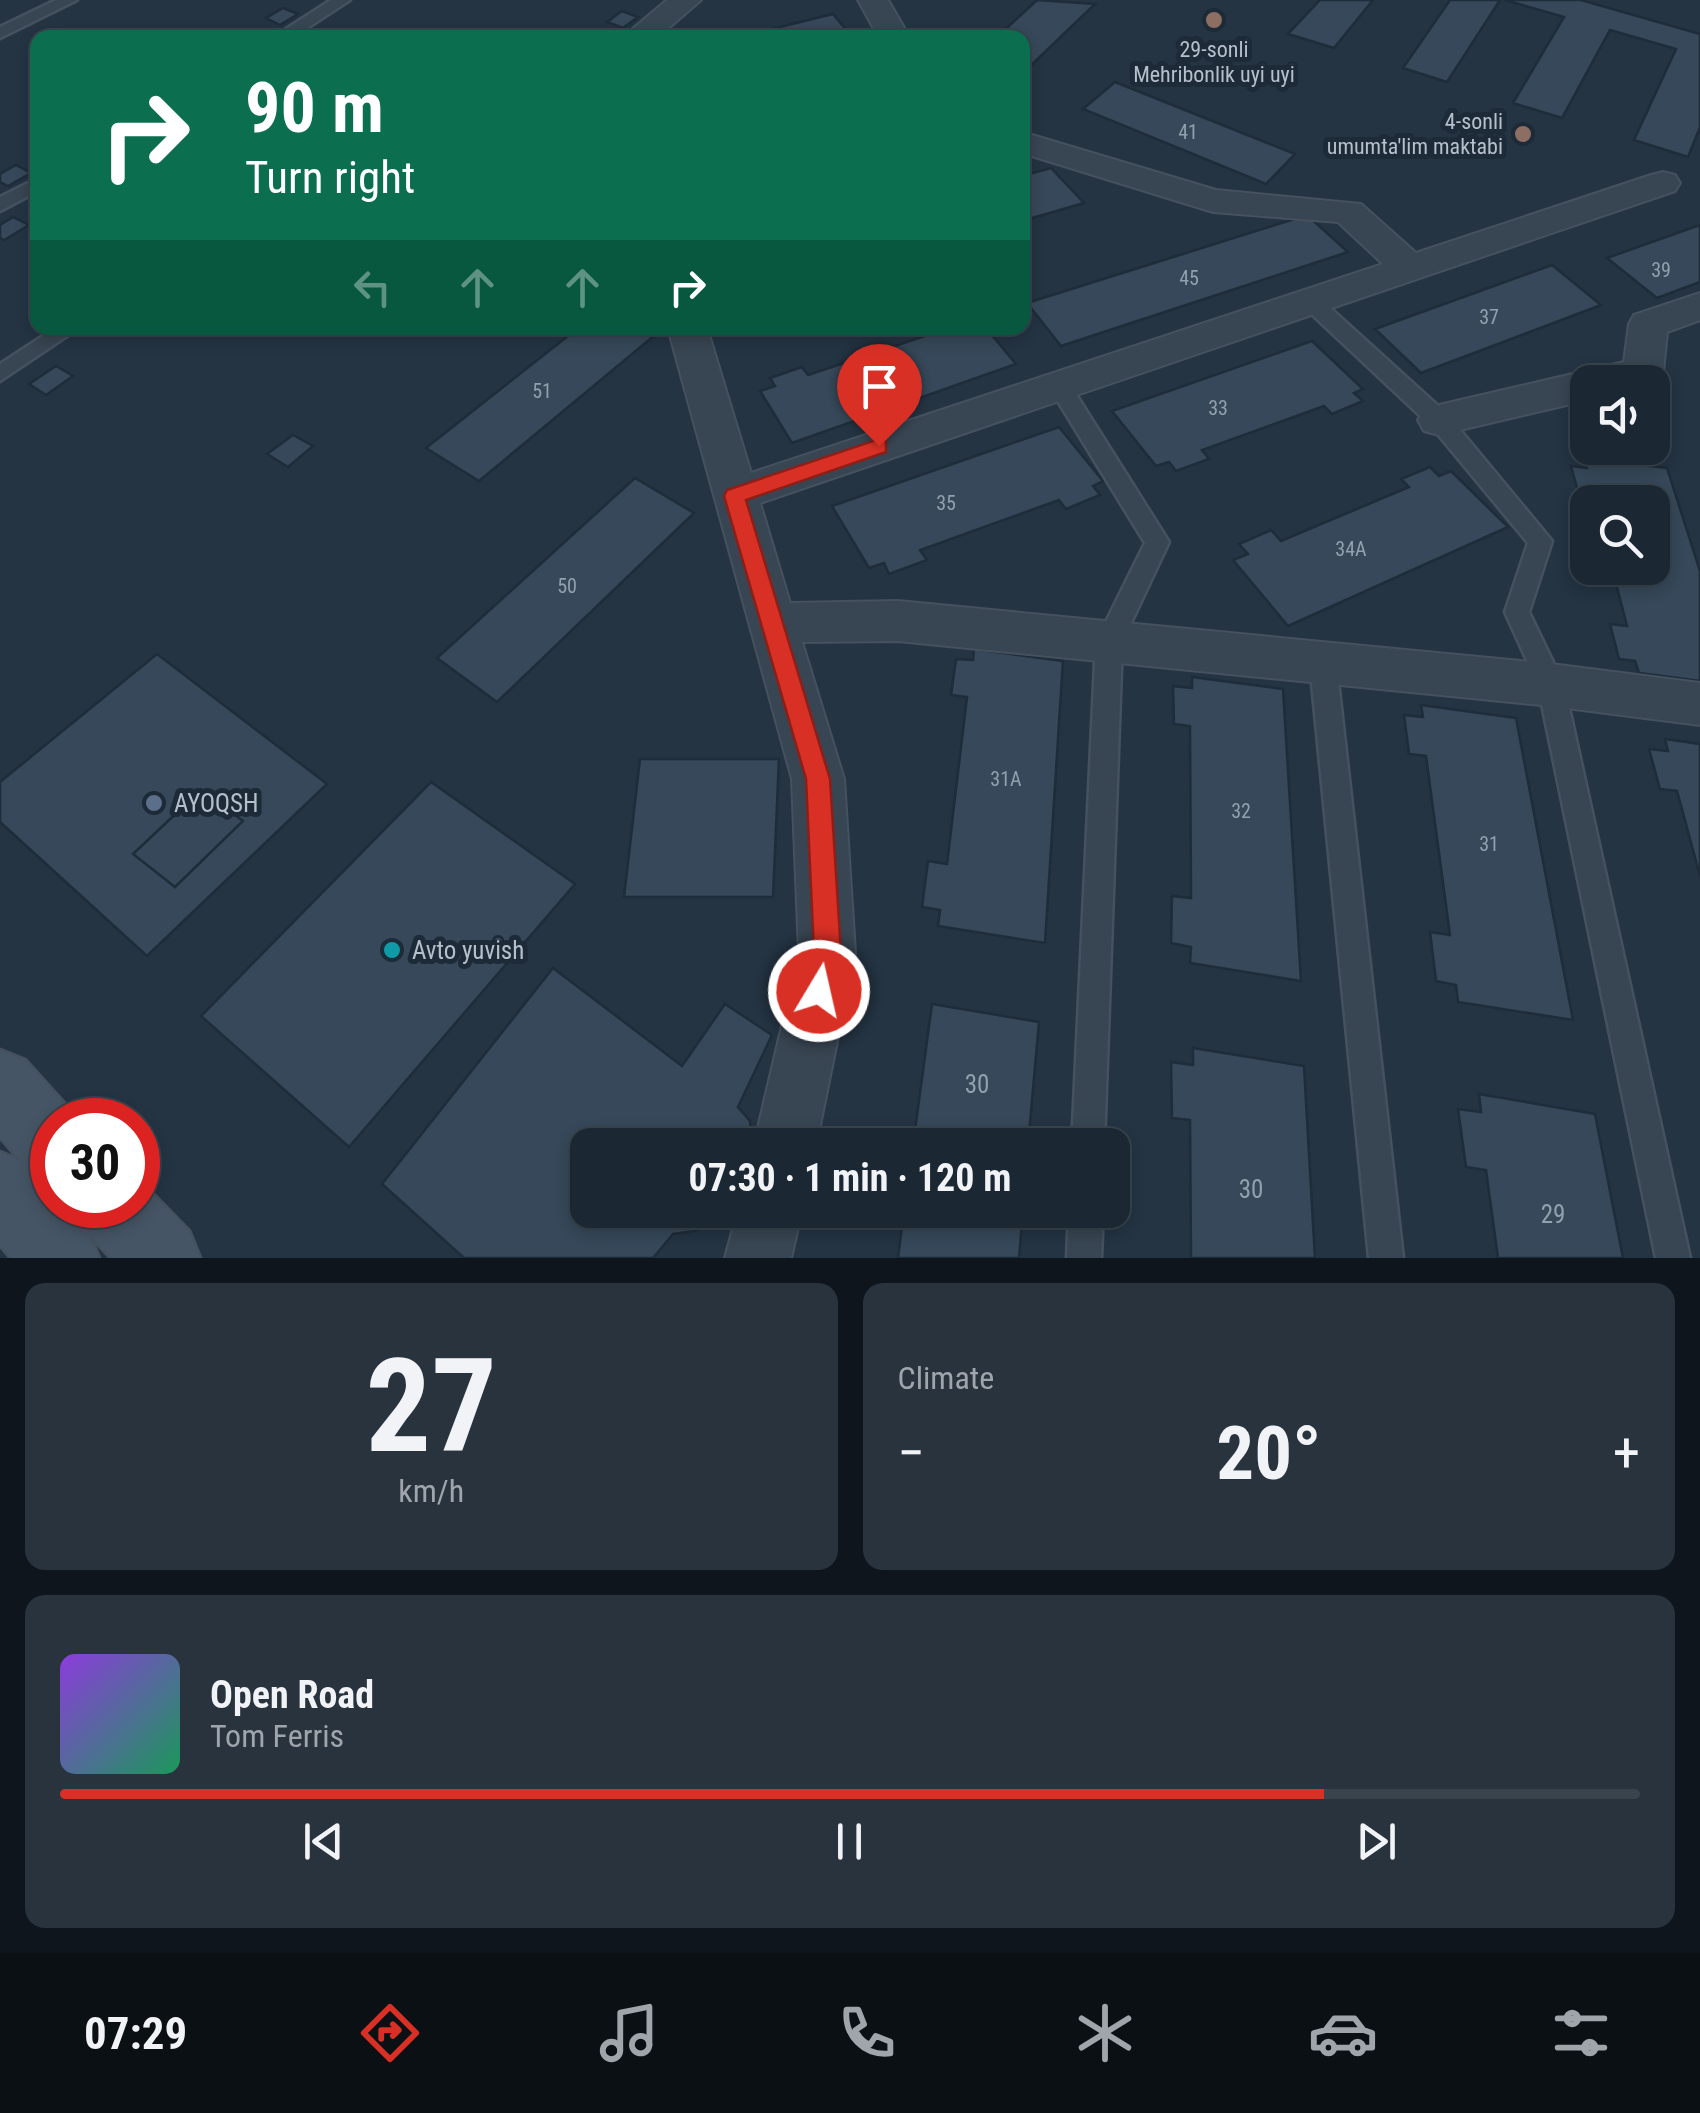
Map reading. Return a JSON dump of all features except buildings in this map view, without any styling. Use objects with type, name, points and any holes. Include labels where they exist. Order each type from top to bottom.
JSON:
[{"type":"main road","points":[[0,1086],[30,1118]]},
{"type":"main road","points":[[0,1189],[61,1258]]},
{"type":"main road","points":[[134,1228],[162,1258]]},
{"type":"street","points":[[647,30],[686,0]]},
{"type":"street","points":[[873,0],[890,30]]},
{"type":"street","points":[[1030,144],[1213,201],[1348,212],[1408,267]]},
{"type":"street","points":[[734,496],[1662,182]]},
{"type":"street","points":[[1644,365],[1648,324],[1700,306]]},
{"type":"street","points":[[690,335],[818,779],[827,953],[790,1128]]},
{"type":"street","points":[[1440,420],[1570,389]]},
{"type":"street","points":[[772,622],[898,621],[1551,685],[1700,704]]},
{"type":"street","points":[[758,1258],[766,1228]]},
{"type":"lane","points":[[0,33],[69,0]]},
{"type":"lane","points":[[293,30],[342,0]]},
{"type":"lane","points":[[0,206],[30,188]]},
{"type":"lane","points":[[1310,300],[1440,420],[1540,541],[1517,612],[1551,685],[1673,1258]]},
{"type":"lane","points":[[0,374],[59,335]]},
{"type":"lane","points":[[1060,385],[1157,542],[1109,642],[1089,1128]]},
{"type":"lane","points":[[1322,663],[1386,1258]]},
{"type":"lane","points":[[1084,1258],[1085,1228]]},
{"type":"place","name":"29-sonli Mehribonlik uyi uyi","points":[[1214,20]]},
{"type":"place","name":"4-sonli umumta'lim maktabi","points":[[1523,134]]},
{"type":"place","name":"AYOQSH","points":[[154,803]]},
{"type":"place","name":"Avto yuvish","points":[[392,950]]},
{"type":"route","points":[[819,991],[827,953],[818,779],[734,496],[879,446]]}]
